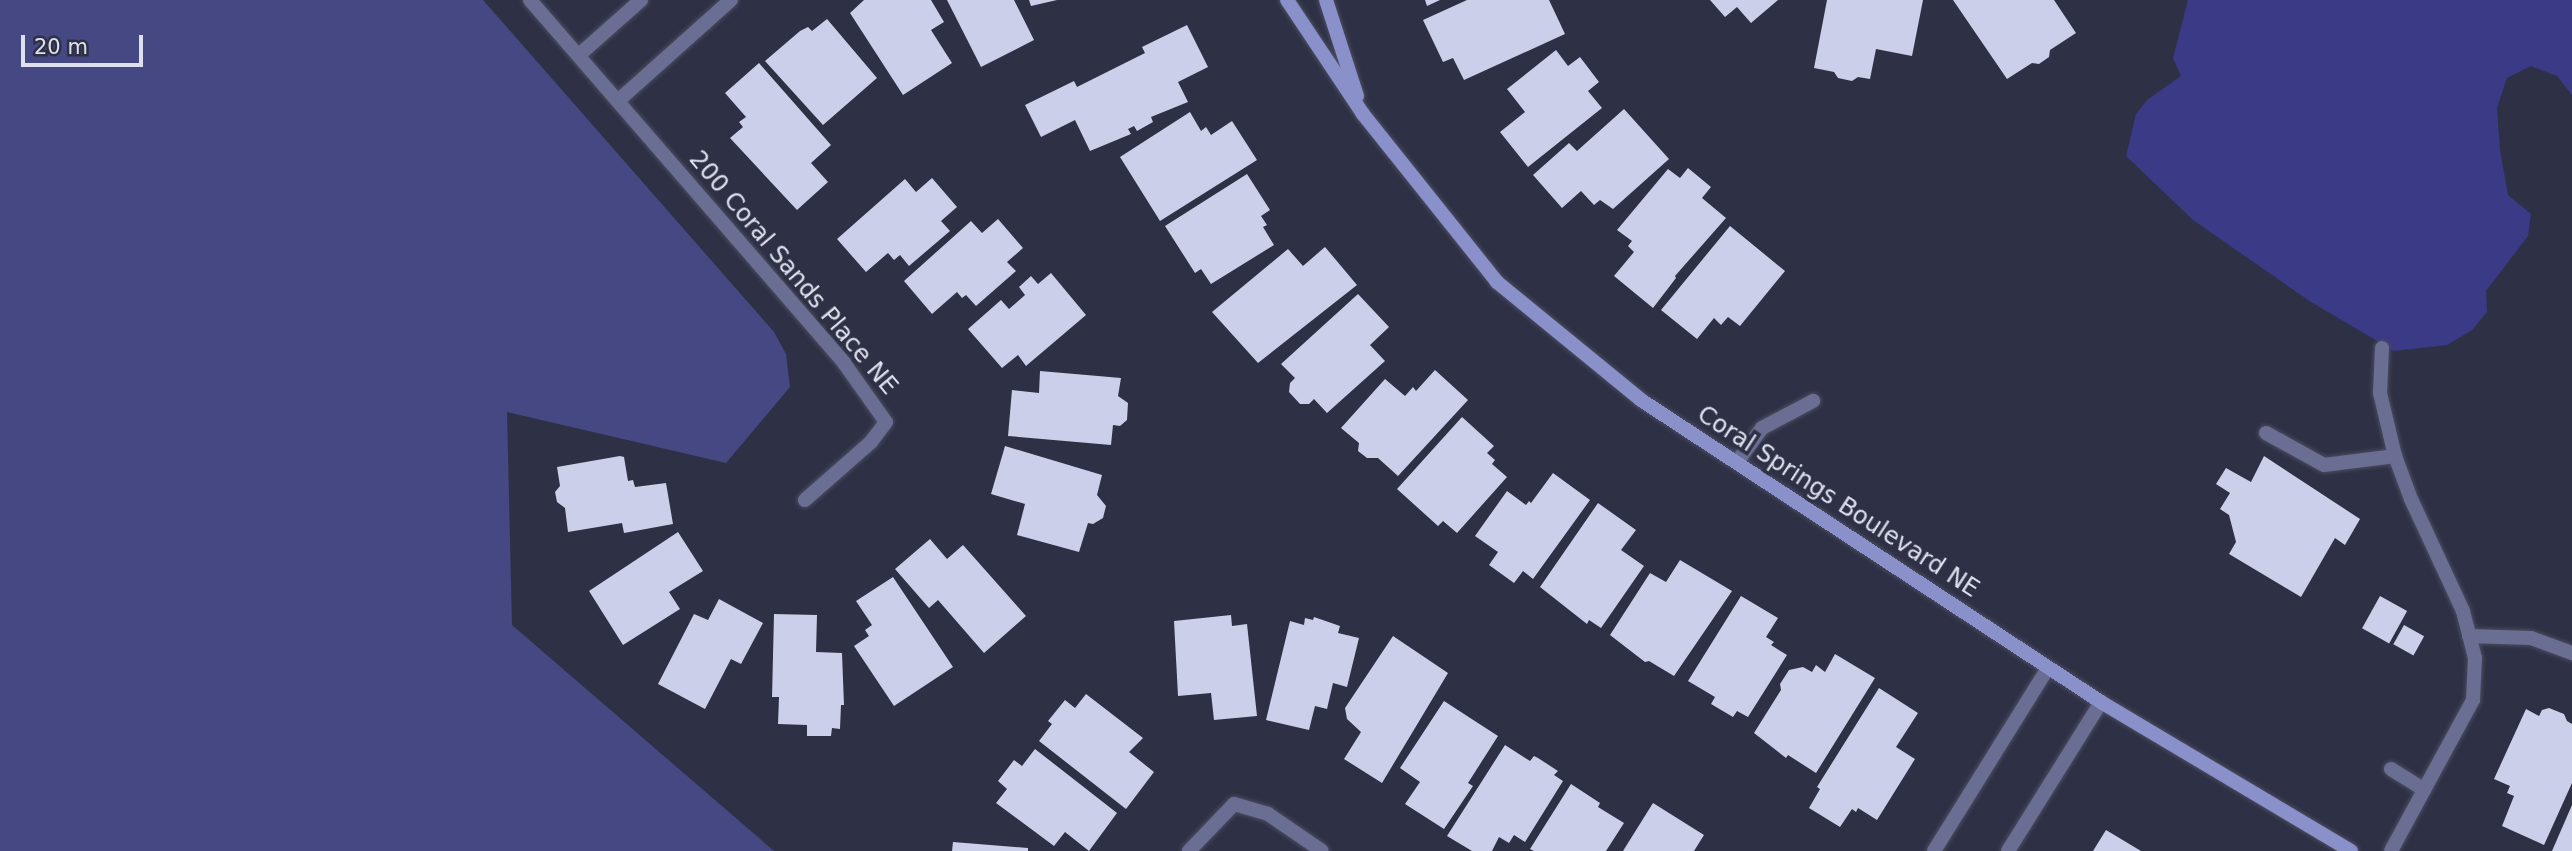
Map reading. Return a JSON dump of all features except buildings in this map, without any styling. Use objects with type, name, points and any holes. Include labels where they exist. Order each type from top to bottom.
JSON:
[{"type":"street","points":[[530,0],[619,100],[731,0]]},
{"type":"street","points":[[579,55],[641,0]]},
{"type":"street","name":"Coral Springs Boulevard NE","points":[[1287,0],[1363,114],[1497,282],[1641,400],[2101,702],[2351,851]]},
{"type":"street","name":"Coral Springs Boulevard NE","points":[[1326,0],[1363,114]]},
{"type":"street","name":"200 Coral Sands Place NE","points":[[619,100],[844,363],[886,422],[871,442],[805,500]]},
{"type":"street","points":[[2382,348],[2380,393],[2395,456],[2411,499],[2463,611],[2475,657],[2473,700],[2391,851]]},
{"type":"street","points":[[1737,462],[1762,428],[1813,401]]},
{"type":"street","points":[[2266,433],[2324,465],[2395,456]]},
{"type":"street","points":[[2469,636],[2531,638],[2572,653]]},
{"type":"street","points":[[1934,851],[2048,668]]},
{"type":"street","points":[[2008,851],[2101,702]]},
{"type":"street","points":[[2391,769],[2424,790]]},
{"type":"street","points":[[1189,851],[1234,804],[1268,814],[1322,851]]},
{"type":"shaded area","points":[[0,0],[483,0],[774,332],[786,354],[790,387],[726,463],[507,412],[512,625],[774,851],[0,851]]},
{"type":"shaded area","points":[[2188,0],[2572,0],[2572,95],[2557,76],[2531,66],[2507,78],[2497,108],[2500,150],[2508,195],[2531,214],[2528,236],[2486,291],[2487,312],[2472,330],[2447,345],[2394,351],[2311,302],[2193,220],[2126,156],[2136,114],[2147,100],[2181,76],[2173,58]]}]
